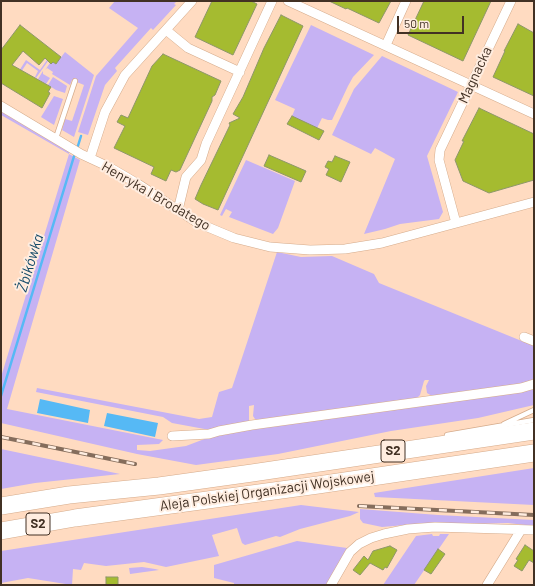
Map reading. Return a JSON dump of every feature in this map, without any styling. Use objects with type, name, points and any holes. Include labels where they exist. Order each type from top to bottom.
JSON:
[{"type":"highway","name":"Aleja Polskiej Organizacji Wojskowej","points":[[1,506],[69,495],[158,486],[237,475],[534,431]]},
{"type":"highway","name":"Aleja Polskiej Organizacji Wojskowej","points":[[1,530],[75,518],[311,486],[534,453]]},
{"type":"street","points":[[90,158],[105,112],[125,75],[192,1]]},
{"type":"street","points":[[178,210],[186,177],[201,160],[206,144],[272,1]]},
{"type":"street","points":[[288,1],[534,114]]},
{"type":"street","points":[[386,45],[406,1]]},
{"type":"street","name":"Magnacka","points":[[456,223],[439,160],[440,150],[511,1]]},
{"type":"street","points":[[166,30],[188,48],[240,72]]},
{"type":"street","name":"Henryka I Brodatego","points":[[1,106],[81,154],[138,184],[198,223],[234,238],[270,246],[302,250],[345,249],[375,244],[534,202]]},
{"type":"street","points":[[524,337],[534,341]]},
{"type":"street","points":[[172,436],[209,434],[252,425],[513,389],[531,386],[534,384]]},
{"type":"street","points":[[331,585],[350,552],[370,538],[384,534],[408,529],[435,527],[534,530]]},
{"type":"street","points":[[487,585],[521,530]]},
{"type":"lane","points":[[56,138],[75,80]]},
{"type":"lane","points":[[498,426],[534,410]]},
{"type":"lane","points":[[439,437],[534,420]]},
{"type":"lane","points":[[380,453],[402,444]]},
{"type":"shaded area","points":[[115,1],[177,1],[174,4],[176,5],[153,30],[151,28],[115,68],[117,71],[105,85],[88,135],[78,132],[96,76],[138,28],[109,8]]},
{"type":"shaded area","points":[[311,25],[374,55],[353,77],[332,120],[322,118],[317,128],[292,116],[295,109],[275,100]]},
{"type":"shaded area","points":[[65,52],[94,75],[74,137],[62,130],[65,119],[72,121],[84,85],[72,80],[70,85],[52,74],[53,72],[47,68],[45,70],[50,63],[53,62],[56,64]]},
{"type":"shaded area","points":[[382,56],[458,92],[427,156],[443,212],[439,219],[400,224],[364,234],[395,159],[375,148],[371,154],[332,135],[354,89]]},
{"type":"shaded area","points":[[26,60],[40,70],[47,60],[48,61],[36,78],[35,77],[38,71],[27,63],[21,72],[19,71]]},
{"type":"shaded area","points":[[43,71],[43,74],[50,78],[46,84],[38,79]]},
{"type":"shaded area","points":[[53,77],[67,86],[65,93],[48,85]]},
{"type":"shaded area","points":[[54,96],[63,99],[54,125],[41,117]]},
{"type":"shaded area","points":[[1,111],[69,152],[69,154],[1,115]]},
{"type":"shaded area","points":[[69,154],[80,160],[7,409],[163,440],[159,444],[137,445],[137,450],[150,451],[186,446],[223,432],[534,389],[534,405],[478,418],[391,431],[278,454],[196,465],[137,454],[1,423],[1,377]]},
{"type":"shaded area","points":[[246,160],[295,181],[278,228],[273,234],[229,217],[232,212],[226,209],[222,216],[220,215]]},
{"type":"shaded area","points":[[277,252],[301,257],[332,256],[374,274],[379,283],[534,346],[534,379],[522,384],[432,396],[427,393],[426,386],[429,380],[425,380],[420,395],[416,399],[258,421],[253,416],[254,405],[249,406],[249,422],[210,430],[172,423],[163,417],[36,392],[37,388],[199,419],[212,417],[219,392],[232,388]]},
{"type":"shaded area","points":[[1,449],[120,474],[35,483],[1,489]]},
{"type":"shaded area","points":[[534,468],[534,505],[375,497],[374,493]]},
{"type":"shaded area","points":[[301,505],[359,512],[350,516],[300,529],[280,537],[276,536],[245,545],[242,543],[237,528],[212,535],[219,556],[166,567],[144,562],[106,566],[84,563],[81,570],[73,569],[72,585],[28,578],[1,583],[1,551]]},
{"type":"shaded area","points":[[360,509],[534,520],[534,526],[508,523],[428,523],[382,527],[363,523],[360,519]]},
{"type":"shaded area","points":[[432,534],[433,536],[439,536],[440,534],[449,534],[414,585],[383,585],[416,536]]},
{"type":"shaded area","points":[[297,541],[347,548],[327,585],[234,585],[234,583],[214,578],[214,565]]},
{"type":"shaded area","points":[[142,567],[159,570],[130,574],[129,568]]},
{"type":"water","points":[[40,399],[90,410],[88,423],[37,413]]},
{"type":"water","points":[[107,413],[158,423],[155,437],[104,426]]},
{"type":"building","points":[[212,1],[251,1],[257,4],[233,55],[195,37]]},
{"type":"building","points":[[329,1],[391,1],[379,23]]},
{"type":"building","points":[[424,1],[491,1],[463,61],[408,35]]},
{"type":"building","points":[[281,15],[303,26],[218,210],[195,199],[230,125],[229,123],[240,118],[233,114],[243,97],[264,48]]},
{"type":"building","points":[[518,24],[534,33],[534,96],[493,77]]},
{"type":"building","points":[[20,25],[61,57],[56,64],[53,62],[51,64],[45,58],[39,65],[23,51],[12,65],[51,87],[48,92],[50,93],[42,108],[1,83],[1,50]]},
{"type":"building","points":[[163,54],[221,81],[215,95],[212,97],[212,101],[180,170],[176,172],[171,170],[166,181],[151,174],[154,167],[114,148],[125,126],[117,122],[121,115],[128,118],[152,66]]},
{"type":"building","points":[[479,108],[534,134],[534,180],[489,193],[463,181],[455,160],[464,141],[462,141]]},
{"type":"building","points":[[292,116],[324,131],[319,140],[287,124]]},
{"type":"building","points":[[269,155],[306,171],[301,182],[264,166]]},
{"type":"building","points":[[335,156],[350,162],[341,182],[326,175],[329,169],[325,167],[328,161],[332,162]]},
{"type":"building","points":[[525,545],[534,551],[534,563],[529,560],[522,571],[514,566],[518,560],[516,559]]},
{"type":"building","points":[[390,546],[397,550],[387,568],[385,567],[383,570],[370,563],[360,575],[353,570],[364,556],[368,560],[373,551]]},
{"type":"building","points":[[438,549],[445,554],[431,574],[424,570]]},
{"type":"building","points":[[106,577],[118,577],[118,585],[106,585]]},
{"type":"waterway","name":"Żbikówka","points":[[77,149],[81,136]]},
{"type":"waterway","name":"Żbikówka","points":[[1,396],[75,153]]},
{"type":"railway","points":[[1,437],[135,464]]},
{"type":"railway","points":[[359,506],[534,515]]}]
